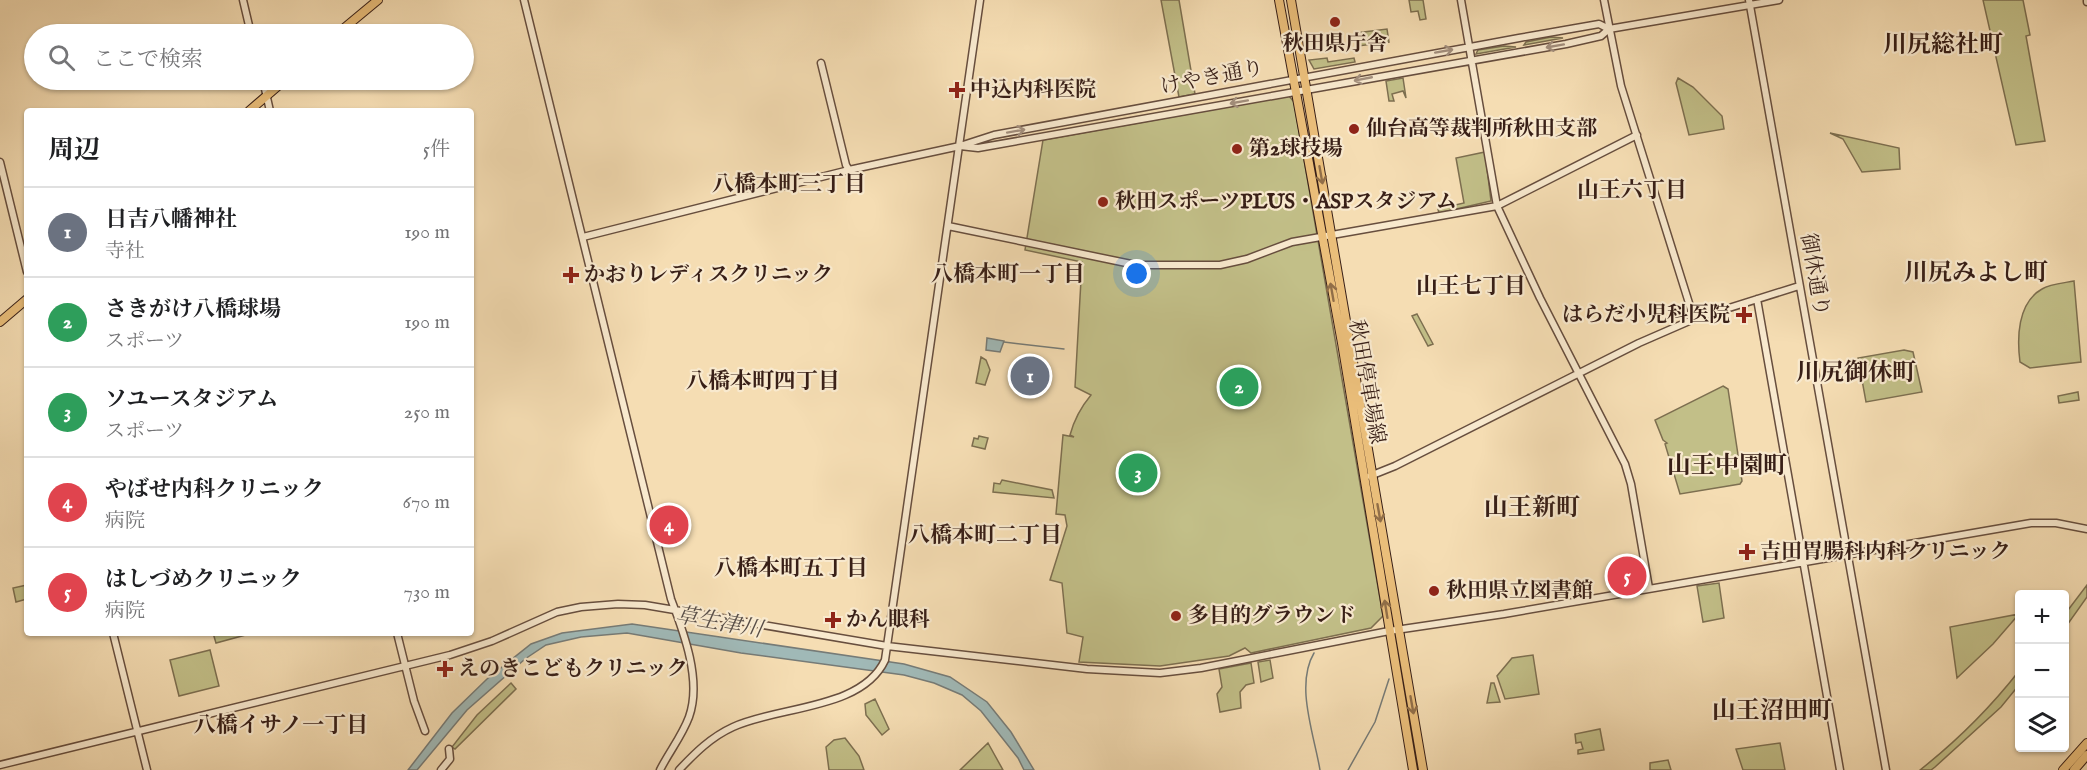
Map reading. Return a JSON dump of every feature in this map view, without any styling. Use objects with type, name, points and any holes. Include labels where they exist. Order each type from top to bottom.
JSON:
[{"type":"main road","points":[[349,24],[378,0]]},
{"type":"main road","name":"秋田停車場線","points":[[1279,0],[1322,236],[1399,630],[1423,770]]},
{"type":"main road","name":"秋田停車場線","points":[[1291,0],[1331,235],[1389,631],[1413,770]]},
{"type":"main road","points":[[252,108],[273,90]]},
{"type":"main road","points":[[0,322],[24,302]]},
{"type":"main road","points":[[2063,770],[2087,742]]},
{"type":"main road","points":[[2077,769],[2087,755]]},
{"type":"street","points":[[243,0],[249,24]]},
{"type":"street","points":[[524,0],[692,675],[692,707],[683,730],[660,770]]},
{"type":"street","points":[[679,770],[703,746],[733,727],[839,697],[869,683],[876,675],[887,649],[910,472],[980,0]]},
{"type":"street","points":[[1461,0],[1497,206],[1628,474],[1649,588]]},
{"type":"street","points":[[1604,0],[1621,86],[1694,319]]},
{"type":"street","points":[[1306,90],[1601,36],[1610,28],[1779,0]]},
{"type":"street","name":"御休通り","points":[[1750,3],[1846,555],[1886,770]]},
{"type":"street","name":"けやき通り","points":[[960,146],[994,135],[1304,76],[1599,24],[1610,28]]},
{"type":"street","points":[[821,63],[849,170]]},
{"type":"street","points":[[266,90],[269,108]]},
{"type":"street","name":"けやき通り","points":[[960,146],[978,148],[1306,90]]},
{"type":"street","points":[[948,226],[1136,265],[1220,265],[1247,259],[1283,244],[1497,206],[1637,135]]},
{"type":"street","points":[[583,237],[849,170],[960,146]]},
{"type":"street","points":[[0,162],[24,260]]},
{"type":"street","points":[[1368,476],[1395,466],[1694,319],[1799,286]]},
{"type":"street","points":[[1757,298],[1801,563],[1840,770]]},
{"type":"street","points":[[0,765],[406,666],[480,646],[540,618],[574,608],[618,603],[887,649],[1088,669],[1160,673],[1201,668],[1389,631],[1504,615],[2031,523],[2056,523],[2087,529]]},
{"type":"street","points":[[114,636],[147,770]]},
{"type":"street","points":[[398,636],[414,701],[425,731]]},
{"type":"street","points":[[441,770],[452,754],[449,748]]},
{"type":"shaded area","points":[[1161,0],[1179,0],[1195,94],[1179,97]]},
{"type":"shaded area","points":[[1409,0],[1423,0],[1426,19],[1420,20],[1418,11],[1411,12]]},
{"type":"shaded area","points":[[1983,0],[2023,0],[2030,35],[2026,36],[2045,141],[2016,145]]},
{"type":"shaded area","points":[[1387,29],[1389,42],[1358,46],[1356,33]]},
{"type":"shaded area","points":[[1551,37],[1563,38],[1524,45],[1526,42]]},
{"type":"shaded area","points":[[1504,46],[1516,47],[1476,54],[1478,50]]},
{"type":"shaded area","points":[[1327,58],[1328,62],[1354,58],[1355,62],[1314,69],[1309,60]]},
{"type":"shaded area","points":[[1403,78],[1406,98],[1403,91],[1392,94],[1394,101],[1389,101],[1386,81]]},
{"type":"shaded area","points":[[1678,78],[1693,87],[1722,116],[1724,129],[1689,135],[1676,83]]},
{"type":"shaded area","points":[[1289,96],[1294,102],[1383,616],[1371,628],[1251,653],[1245,648],[1229,656],[1160,666],[1079,662],[1083,637],[1067,633],[1062,583],[1050,580],[1067,526],[1065,515],[1056,514],[1063,435],[1074,437],[1070,435],[1074,424],[1091,395],[1075,387],[1082,262],[1025,250],[1043,140]]},
{"type":"shaded area","points":[[1830,133],[1899,148],[1900,169],[1862,172],[1843,139]]},
{"type":"shaded area","points":[[1485,152],[1491,201],[1439,213],[1438,209],[1464,203],[1456,158]]},
{"type":"shaded area","points":[[2074,281],[2081,362],[2030,368],[2020,362],[2019,332],[2023,312],[2034,295],[2045,287]]},
{"type":"shaded area","points":[[1417,314],[1433,344],[1428,346],[1412,316]]},
{"type":"shaded area","points":[[1904,350],[1913,352],[1922,392],[1866,402],[1858,358]]},
{"type":"shaded area","points":[[981,357],[986,360],[990,370],[985,385],[976,383]]},
{"type":"shaded area","points":[[1723,386],[1728,389],[1742,481],[1740,484],[1680,494],[1665,444],[1667,443],[1663,440],[1655,420]]},
{"type":"shaded area","points":[[2078,392],[2079,400],[2059,403],[2058,396]]},
{"type":"shaded area","points":[[979,436],[988,438],[985,449],[972,446],[974,438],[978,439]]},
{"type":"shaded area","points":[[1002,480],[1052,490],[1054,498],[993,492],[994,483],[1000,484]]},
{"type":"shaded area","points":[[1719,583],[1724,618],[1703,622],[1697,586]]},
{"type":"shaded area","points":[[2087,585],[2087,597],[2069,622],[2069,609]]},
{"type":"shaded area","points":[[24,586],[24,600],[16,602],[13,588]]},
{"type":"shaded area","points":[[2015,615],[2015,619],[1993,644],[1957,678],[1950,627]]},
{"type":"shaded area","points":[[214,636],[242,636],[216,643]]},
{"type":"shaded area","points":[[210,650],[219,686],[179,696],[170,660]]},
{"type":"shaded area","points":[[1533,655],[1539,694],[1505,699],[1497,676],[1512,658]]},
{"type":"shaded area","points":[[1270,660],[1273,678],[1261,682],[1258,662]]},
{"type":"shaded area","points":[[1251,663],[1254,683],[1246,685],[1240,692],[1241,708],[1220,712],[1217,694],[1222,687],[1219,669]]},
{"type":"shaded area","points":[[2015,676],[2015,690],[2001,707],[1935,767],[1931,770],[1920,770],[1973,723]]},
{"type":"shaded area","points":[[511,683],[516,689],[455,749],[452,747],[477,715]]},
{"type":"shaded area","points":[[1491,683],[1494,683],[1500,702],[1487,703]]},
{"type":"shaded area","points":[[875,699],[889,729],[882,735],[866,715],[865,704]]},
{"type":"shaded area","points":[[1600,729],[1604,750],[1578,754],[1578,750],[1583,749],[1581,742],[1576,743],[1575,734]]},
{"type":"shaded area","points":[[845,738],[859,756],[864,770],[829,770],[826,747],[834,740]]},
{"type":"shaded area","points":[[988,743],[1003,770],[960,770]]},
{"type":"shaded area","points":[[1780,743],[1785,770],[1743,770],[1736,749]]},
{"type":"shaded area","points":[[1668,760],[1671,770],[1650,770],[1650,763]]},
{"type":"water","points":[[987,338],[1004,341],[1000,352],[986,350]]},
{"type":"water","points":[[632,624],[904,664],[950,677],[987,702],[1011,732],[1034,770],[1024,770],[1018,758],[981,711],[962,695],[934,683],[904,675],[741,653],[627,633],[581,637],[546,645],[525,659],[467,710],[417,770],[408,770],[452,713],[487,679],[531,644],[562,633]]},
{"type":"waterway","points":[[1004,342],[1064,349]]},
{"type":"waterway","points":[[1314,653],[1306,680],[1306,695],[1320,770]]},
{"type":"waterway","points":[[1348,770],[1375,722],[1389,679]]},
{"type":"place","name":"秋田県庁舎","points":[[1335,22]]},
{"type":"place","name":"中込内科医院","points":[[957,90]]},
{"type":"place","name":"仙台高等裁判所秋田支部","points":[[1354,129]]},
{"type":"place","name":"第2球技場","points":[[1237,149]]},
{"type":"place","name":"秋田スポーツPLUS・ASPスタジアム","points":[[1103,202]]},
{"type":"place","name":"かおりレディスクリニック","points":[[571,275]]},
{"type":"place","name":"はらだ小児科医院","points":[[1744,315]]},
{"type":"place","name":"日吉八幡神社","points":[[1030,376]]},
{"type":"place","name":"さきがけ八橋球場","points":[[1239,387]]},
{"type":"place","name":"ソユースタジアム","points":[[1138,473]]},
{"type":"place","name":"やばせ内科クリニック","points":[[669,525]]},
{"type":"place","name":"吉田胃腸科内科クリニック","points":[[1747,552]]},
{"type":"place","name":"はしづめクリニック","points":[[1627,576]]},
{"type":"place","name":"秋田県立図書館","points":[[1434,591]]},
{"type":"place","name":"多目的グラウンド","points":[[1176,616]]},
{"type":"place","name":"かん眼科","points":[[833,620]]},
{"type":"place","name":"えのきこどもクリニック","points":[[445,669]]},
{"type":"district","name":"川尻総社町","points":[[1943,45]]},
{"type":"district","name":"八橋本町三丁目","points":[[789,185]]},
{"type":"district","name":"山王六丁目","points":[[1632,191]]},
{"type":"district","name":"川尻みよし町","points":[[1976,273]]},
{"type":"district","name":"八橋本町一丁目","points":[[1008,275]]},
{"type":"district","name":"山王七丁目","points":[[1471,287]]},
{"type":"district","name":"川尻御休町","points":[[1856,373]]},
{"type":"district","name":"八橋本町四丁目","points":[[763,382]]},
{"type":"district","name":"山王中園町","points":[[1727,466]]},
{"type":"district","name":"山王新町","points":[[1532,508]]},
{"type":"district","name":"八橋本町二丁目","points":[[985,536]]},
{"type":"district","name":"八橋本町五丁目","points":[[791,569]]},
{"type":"district","name":"山王沼田町","points":[[1772,711]]},
{"type":"district","name":"八橋イサノ一丁目","points":[[281,726]]},
{"type":"water label","name":"草生津川","points":[[719,623]]}]
